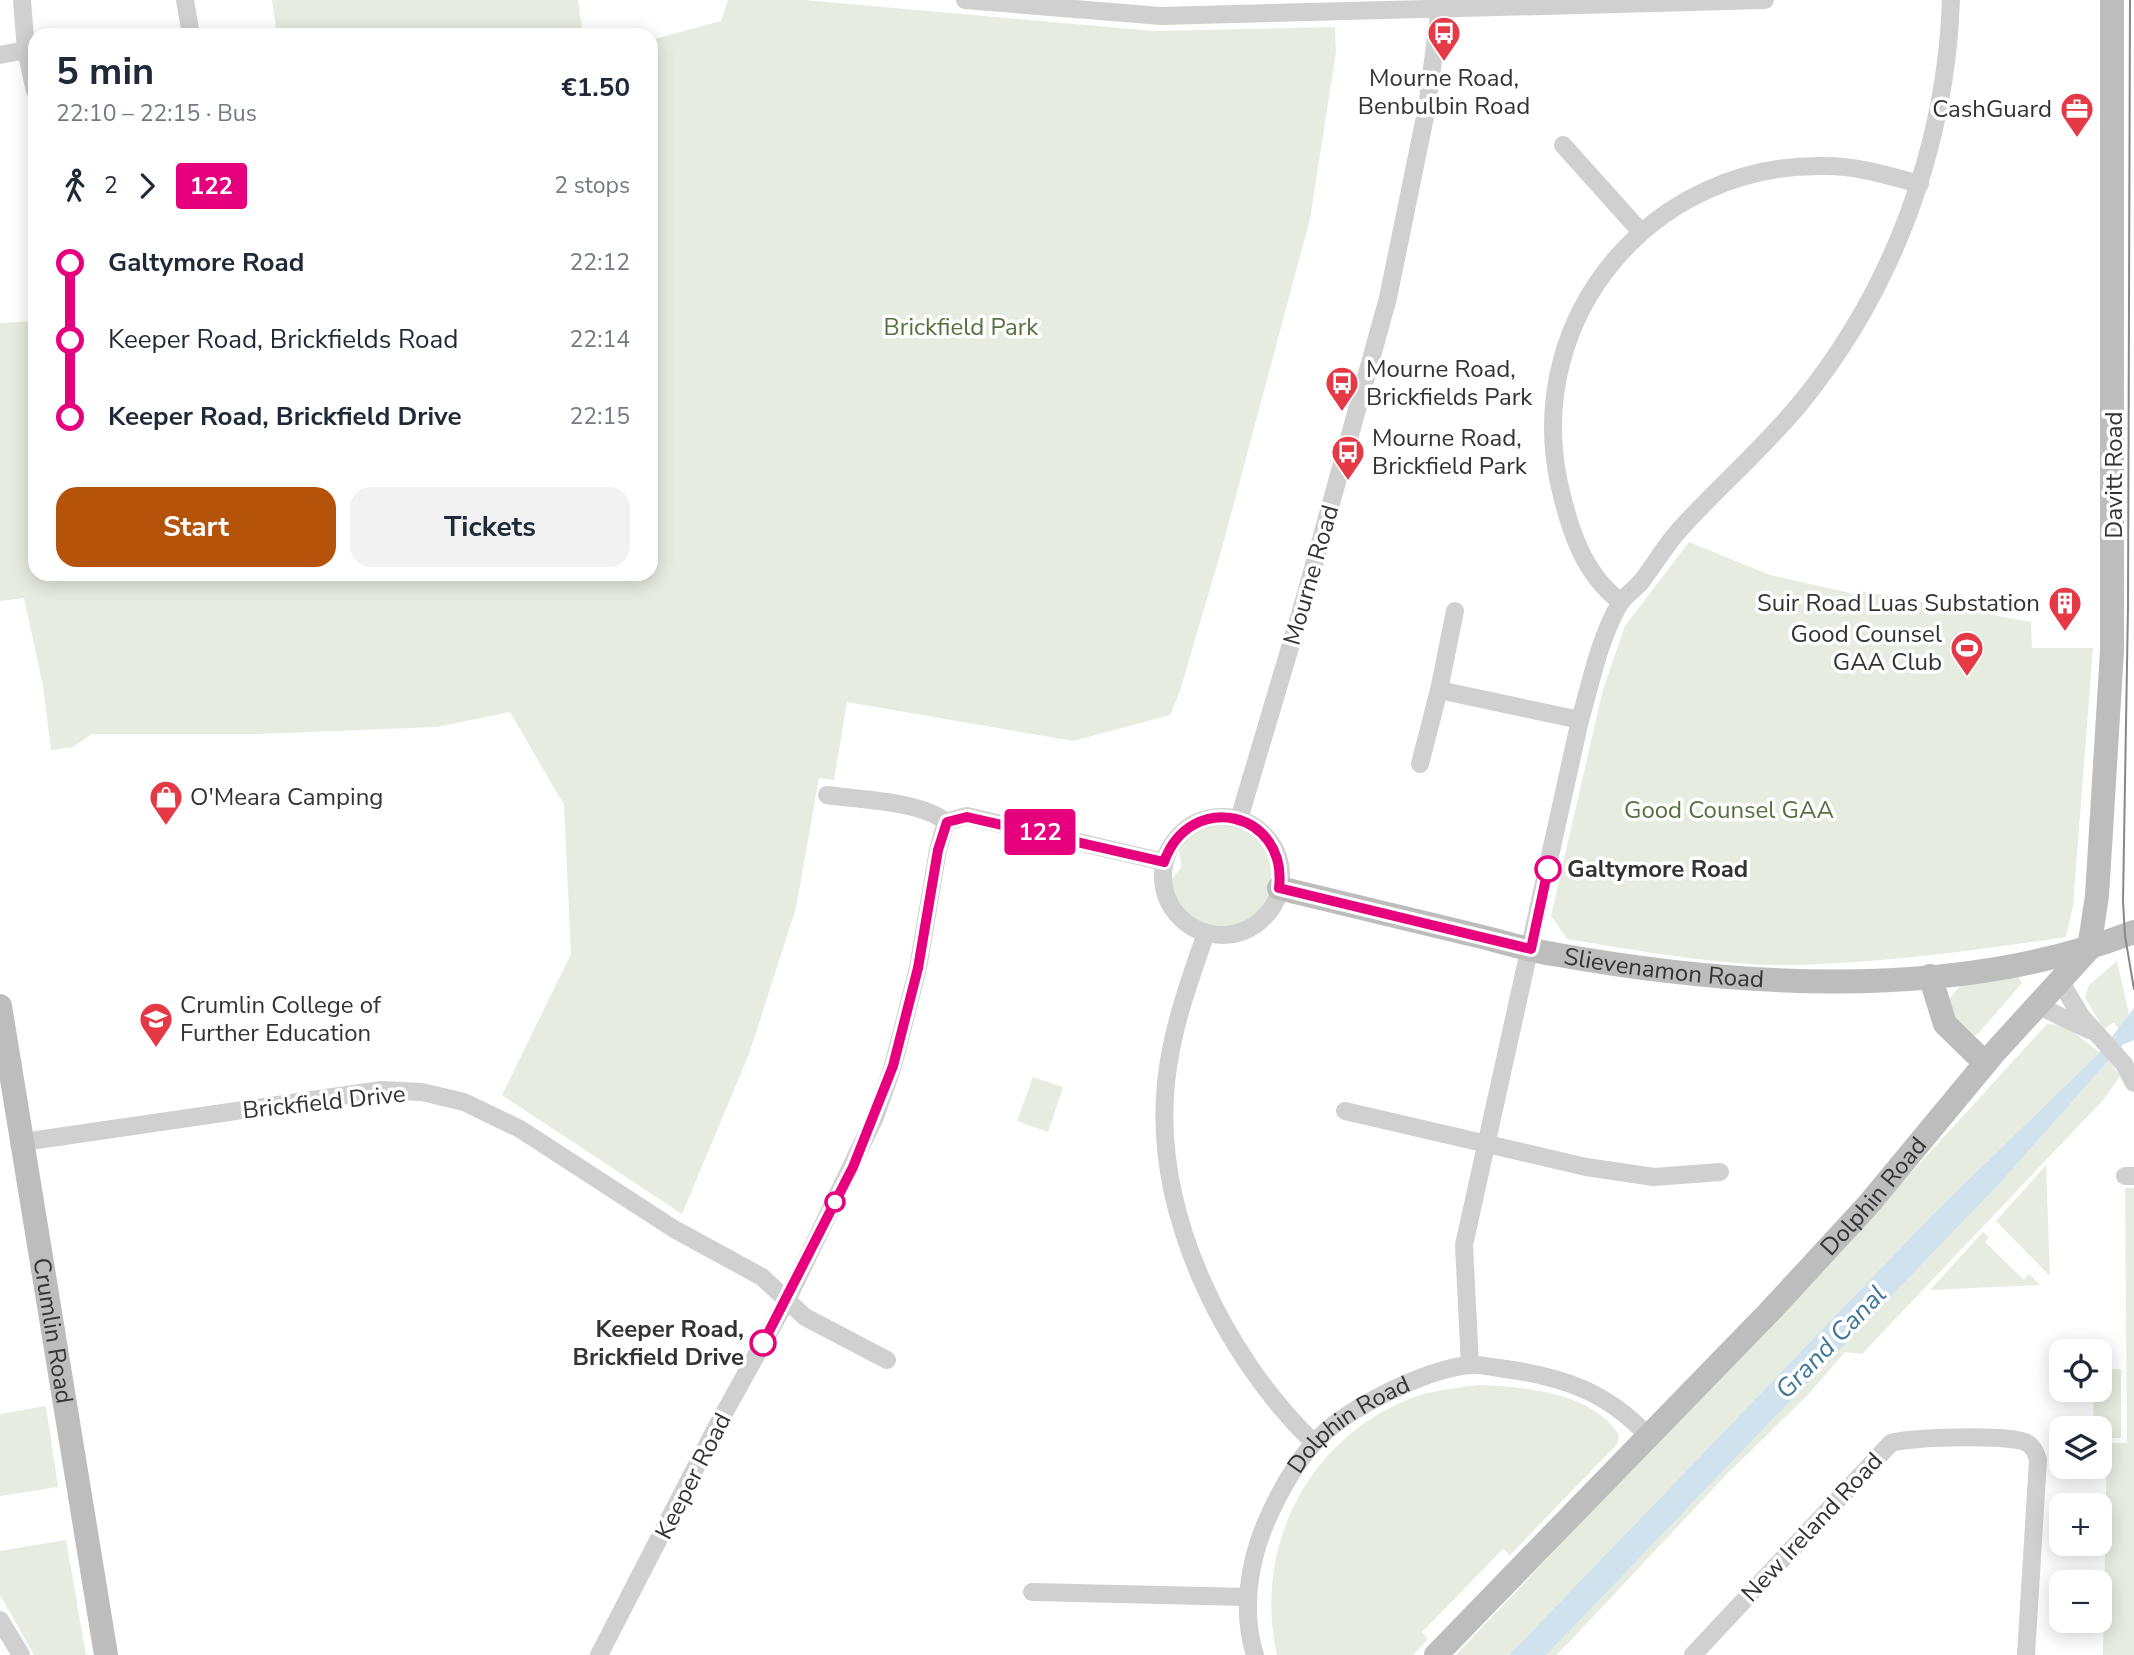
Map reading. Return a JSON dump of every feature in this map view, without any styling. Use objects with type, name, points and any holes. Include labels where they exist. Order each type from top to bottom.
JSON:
[{"type":"main road","name":"Davitt Road","points":[[2089,949],[2097,896],[2112,651],[2112,0]]},
{"type":"main road","name":"Slievenamon Road","points":[[1279,888],[1531,949],[1631,968],[1800,980],[1930,976],[2089,949],[2134,932]]},
{"type":"main road","name":"Dolphin Road","points":[[1436,1655],[1772,1309],[1868,1205],[1985,1063],[2089,949]]},
{"type":"main road","points":[[1930,976],[1945,1024],[1985,1063]]},
{"type":"main road","name":"Crumlin Road","points":[[0,1006],[4,1058],[23,1142],[106,1655]]},
{"type":"street","points":[[22,0],[28,59]]},
{"type":"street","points":[[185,0],[190,28]]},
{"type":"street","points":[[965,0],[1053,4],[1161,16],[1245,6],[1765,0]]},
{"type":"street","points":[[1469,1365],[1464,1245],[1580,720],[1599,652],[1621,602],[1639,585],[1681,527],[1790,415],[1838,353],[1888,260],[1920,184],[1944,85],[1951,0]]},
{"type":"street","name":"Mourne Road","points":[[1239,819],[1305,597],[1388,298],[1420,144],[1441,4]]},
{"type":"street","points":[[0,55],[26,50]]},
{"type":"street","points":[[1563,145],[1642,232]]},
{"type":"street","points":[[1621,602],[1599,584],[1578,547],[1558,478],[1552,422],[1565,345],[1580,308],[1613,261],[1642,232],[1688,198],[1722,183],[1766,171],[1808,166],[1849,167],[1920,184]]},
{"type":"street","points":[[1420,764],[1455,611]]},
{"type":"street","points":[[1439,690],[1580,720]]},
{"type":"street","points":[[827,795],[907,807],[933,813],[947,822],[967,817],[1164,862]]},
{"type":"street","points":[[1226,817],[1239,819],[1250,824],[1269,841],[1279,863],[1279,888],[1275,901],[1258,923],[1233,934],[1206,933],[1183,921],[1174,911],[1163,888],[1164,862],[1177,837],[1199,821],[1226,817]]},
{"type":"street","name":"Keeper Road","points":[[599,1655],[717,1426],[788,1298],[853,1167],[893,1066],[918,968],[938,850],[947,822]]},
{"type":"street","points":[[1206,933],[1177,1026],[1166,1084],[1170,1166],[1188,1242],[1219,1318],[1265,1388],[1314,1443]]},
{"type":"street","points":[[2060,981],[2095,1033],[2124,1063],[2134,1083]]},
{"type":"street","points":[[2037,1005],[2095,1033]]},
{"type":"street","name":"Brickfield Drive","points":[[23,1142],[343,1094],[381,1090],[422,1092],[476,1106],[520,1129],[674,1229],[762,1277],[788,1298]]},
{"type":"street","points":[[1345,1111],[1586,1167],[1654,1177],[1720,1172]]},
{"type":"street","points":[[788,1298],[805,1317],[887,1360]]},
{"type":"street","name":"Dolphin Road","points":[[1255,1655],[1251,1642],[1248,1597],[1262,1532],[1283,1489],[1314,1443],[1354,1409],[1415,1381],[1469,1365],[1536,1373],[1578,1386],[1615,1404],[1647,1435]]},
{"type":"street","name":"New Ireland Road","points":[[1693,1655],[1891,1443],[1907,1439],[1979,1438],[2022,1440],[2033,1448],[2038,1460],[2026,1655]]},
{"type":"street","points":[[1032,1592],[1248,1597]]},
{"type":"street","points":[[0,1620],[21,1655]]},
{"type":"green space","points":[[272,0],[578,0],[582,28],[276,28]]},
{"type":"green space","name":"Brickfield Park","points":[[728,0],[804,0],[1153,31],[1335,27],[1336,52],[1310,219],[1222,548],[1180,691],[1170,715],[1073,741],[847,702],[834,780],[819,778],[796,908],[749,1054],[682,1214],[502,1095],[571,954],[564,805],[510,712],[436,727],[257,734],[92,734],[73,747],[51,750],[43,686],[24,598],[0,601],[0,323],[28,321],[28,581],[658,581],[658,38],[721,21]]},
{"type":"green space","name":"Good Counsel GAA","points":[[1689,542],[1770,575],[1859,595],[1860,591],[2031,622],[2032,648],[2093,648],[2073,906],[2066,937],[1897,959],[1795,965],[1709,960],[1567,939],[1551,916],[1603,689],[1625,626]]},
{"type":"green space","points":[[1224,825],[1250,834],[1265,850],[1271,869],[1270,890],[1260,909],[1245,922],[1225,929],[1201,924],[1189,917],[1177,901],[1170,882],[1181,867],[1180,852],[1186,839],[1204,829]]},
{"type":"green space","points":[[2117,961],[2129,1014],[2119,1029],[2114,1022],[2104,1029],[2085,998],[2089,985]]},
{"type":"green space","points":[[2018,976],[2022,983],[1978,1034],[1971,1036],[1958,1029],[1949,999],[1959,987]]},
{"type":"green space","points":[[2047,1024],[2063,1025],[2100,1052],[1938,1209],[1509,1655],[1456,1655],[1888,1198]]},
{"type":"green space","points":[[2109,1060],[2120,1076],[2104,1099],[1862,1354],[1845,1352],[1806,1397],[1726,1475],[1575,1636],[1556,1655],[1546,1655],[2002,1181]]},
{"type":"green space","points":[[1033,1077],[1063,1087],[1048,1132],[1017,1121]]},
{"type":"green space","points":[[2046,1165],[2050,1276],[1996,1221]]},
{"type":"green space","points":[[2125,1188],[2134,1188],[2134,1655],[2103,1655],[2103,1633],[2112,1633],[2112,1570],[2105,1570],[2105,1556],[2112,1556],[2112,1493],[2106,1493],[2106,1479],[2112,1479],[2112,1443],[2127,1443]]},
{"type":"green space","points":[[1983,1232],[1989,1237],[1985,1242],[2024,1280],[2029,1274],[2040,1285],[1930,1290]]},
{"type":"green space","points":[[2112,1369],[2121,1369],[2121,1438],[2112,1438],[2112,1416],[2093,1416],[2094,1402],[2112,1402]]},
{"type":"green space","points":[[1480,1385],[1537,1391],[1576,1401],[1607,1421],[1619,1435],[1618,1443],[1510,1555],[1503,1549],[1422,1632],[1428,1639],[1413,1655],[1277,1655],[1272,1616],[1273,1577],[1281,1539],[1295,1504],[1315,1471],[1341,1442],[1371,1418],[1416,1397]]},
{"type":"green space","points":[[46,1406],[58,1487],[0,1496],[0,1414]]},
{"type":"green space","points":[[66,1540],[86,1655],[34,1655],[0,1595],[0,1551]]},
{"type":"water","name":"Grand Canal","points":[[2134,1008],[2134,1040],[2124,1044],[2002,1181],[1576,1624],[1546,1655],[1509,1655],[1938,1209],[2100,1052]]},
{"type":"tram line","points":[[2130,0],[2128,606],[2123,901],[2125,936],[2134,989]]},
{"type":"bus line","name":"122","points":[[763,1343],[853,1167],[875,1117],[893,1066],[918,968],[938,850],[947,822],[960,816],[967,817],[1164,862],[1177,837],[1199,821],[1212,817],[1239,819],[1261,831],[1269,841],[1279,863],[1279,888],[1531,949],[1548,869]]},
{"type":"place","name":"Mourne Road, Benbulbin Road","points":[[1444,63]]},
{"type":"place","name":"CashGuard","points":[[2077,139]]},
{"type":"place","name":"Mourne Road, Brickfields Park","points":[[1342,413]]},
{"type":"place","name":"Mourne Road, Brickfield Park","points":[[1348,482]]},
{"type":"place","name":"Suir Road Luas Substation","points":[[2065,633]]},
{"type":"place","name":"Good Counsel GAA Club","points":[[1967,678]]},
{"type":"place","name":"O'Meara Camping","points":[[166,827]]},
{"type":"place","name":"Galtymore Road","points":[[1548,869]]},
{"type":"place","name":"Crumlin College of Further Education","points":[[156,1049]]},
{"type":"place","name":"Keeper Road, Brickfield Drive","points":[[763,1343]]}]
